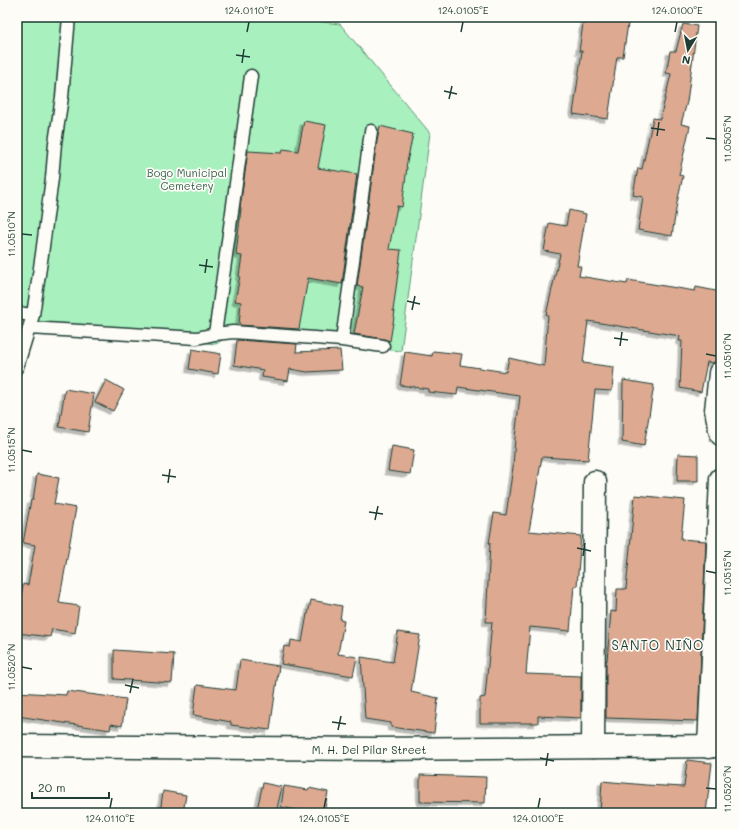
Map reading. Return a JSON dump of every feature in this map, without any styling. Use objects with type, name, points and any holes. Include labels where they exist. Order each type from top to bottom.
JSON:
[{"type":"street","points":[[720,373],[716,410],[721,434]]},
{"type":"street","points":[[715,746],[721,479]]},
{"type":"street","points":[[593,747],[596,482]]},
{"type":"street","name":"M. H. Del Pilar Street","points":[[17,746],[375,749],[715,746]]},
{"type":"lane","points":[[17,367],[33,315],[62,97],[69,17]]},
{"type":"lane","points":[[215,334],[251,76]]},
{"type":"lane","points":[[342,340],[371,131]]},
{"type":"lane","points":[[17,313],[33,315]]},
{"type":"lane","points":[[29,328],[197,338],[233,332],[342,340],[383,346]]},
{"type":"green space","name":"Bogo Municipal Cemetery","points":[[17,17],[283,17],[340,24],[430,133],[401,351],[232,334],[216,344],[39,324],[23,308],[17,307]]},
{"type":"building","points":[[584,17],[629,17],[623,57],[617,57],[608,119],[573,114],[582,51],[579,51]]},
{"type":"building","points":[[683,24],[697,26],[687,102],[681,124],[690,126],[679,175],[683,176],[672,236],[638,230],[643,197],[633,195],[638,168],[642,169],[653,118],[660,119],[671,74],[666,73],[670,51],[676,51]]},
{"type":"building","points":[[304,121],[326,125],[318,168],[357,174],[342,284],[308,278],[299,329],[239,325],[241,302],[235,301],[242,256],[236,255],[240,207],[248,151],[282,153],[283,149],[298,151]]},
{"type":"building","points":[[380,126],[413,134],[406,167],[402,207],[397,206],[389,249],[401,250],[393,311],[395,311],[390,341],[354,334],[363,287],[357,286]]},
{"type":"building","points":[[569,210],[586,214],[577,266],[581,266],[579,276],[627,284],[628,280],[695,291],[696,287],[721,292],[721,361],[715,361],[713,363],[707,362],[701,392],[680,388],[682,341],[679,341],[680,336],[588,321],[583,363],[614,367],[612,391],[595,390],[588,460],[542,457],[529,531],[581,536],[577,586],[574,586],[570,631],[530,627],[526,674],[581,676],[581,718],[538,716],[538,723],[480,723],[480,698],[485,697],[492,622],[486,622],[489,543],[494,513],[506,515],[513,467],[520,396],[458,387],[457,395],[428,392],[428,389],[400,385],[405,352],[432,356],[433,351],[462,354],[460,365],[506,372],[509,358],[544,366],[548,315],[546,315],[560,254],[544,251],[549,223],[566,226]]},
{"type":"building","points":[[237,340],[297,344],[296,352],[340,350],[342,370],[307,372],[290,369],[288,381],[262,377],[263,370],[234,365]]},
{"type":"building","points":[[192,349],[221,354],[218,374],[189,369]]},
{"type":"building","points":[[106,380],[124,390],[113,411],[95,402]]},
{"type":"building","points":[[623,380],[654,385],[644,446],[622,442]]},
{"type":"building","points":[[65,389],[94,394],[88,432],[59,427]]},
{"type":"building","points":[[392,446],[414,450],[410,474],[388,471]]},
{"type":"building","points":[[678,454],[698,455],[698,481],[677,481]]},
{"type":"building","points":[[37,474],[59,478],[54,504],[76,508],[59,603],[79,606],[75,633],[52,629],[50,637],[17,633],[23,584],[28,585],[35,545],[23,543],[31,500],[33,500]]},
{"type":"building","points":[[635,495],[685,500],[681,539],[706,541],[698,721],[606,718],[606,661],[611,611],[616,612],[617,589],[626,589]]},
{"type":"building","points":[[311,600],[342,606],[340,620],[344,621],[338,654],[357,657],[353,676],[281,664],[284,646],[290,647],[291,640],[302,642]]},
{"type":"building","points":[[398,632],[420,635],[411,692],[438,698],[434,733],[391,727],[391,723],[365,719],[361,657],[393,662]]},
{"type":"building","points":[[114,650],[174,654],[172,683],[114,679]]},
{"type":"building","points":[[240,660],[279,666],[270,730],[231,725],[231,722],[193,715],[197,685],[236,690]]},
{"type":"building","points":[[67,691],[126,699],[122,726],[111,724],[110,730],[17,716],[17,692],[66,695]]},
{"type":"building","points":[[687,760],[712,763],[706,813],[677,811],[677,813],[600,813],[602,781],[684,787]]},
{"type":"building","points":[[420,775],[486,777],[485,803],[420,802]]},
{"type":"building","points":[[263,783],[282,787],[276,813],[257,809]]},
{"type":"building","points":[[284,786],[308,790],[309,788],[328,792],[324,813],[313,813],[281,807]]},
{"type":"building","points":[[163,791],[186,795],[183,813],[160,813]]},
{"type":"district","name":"SANTO NIÑO","points":[[658,644]]}]
